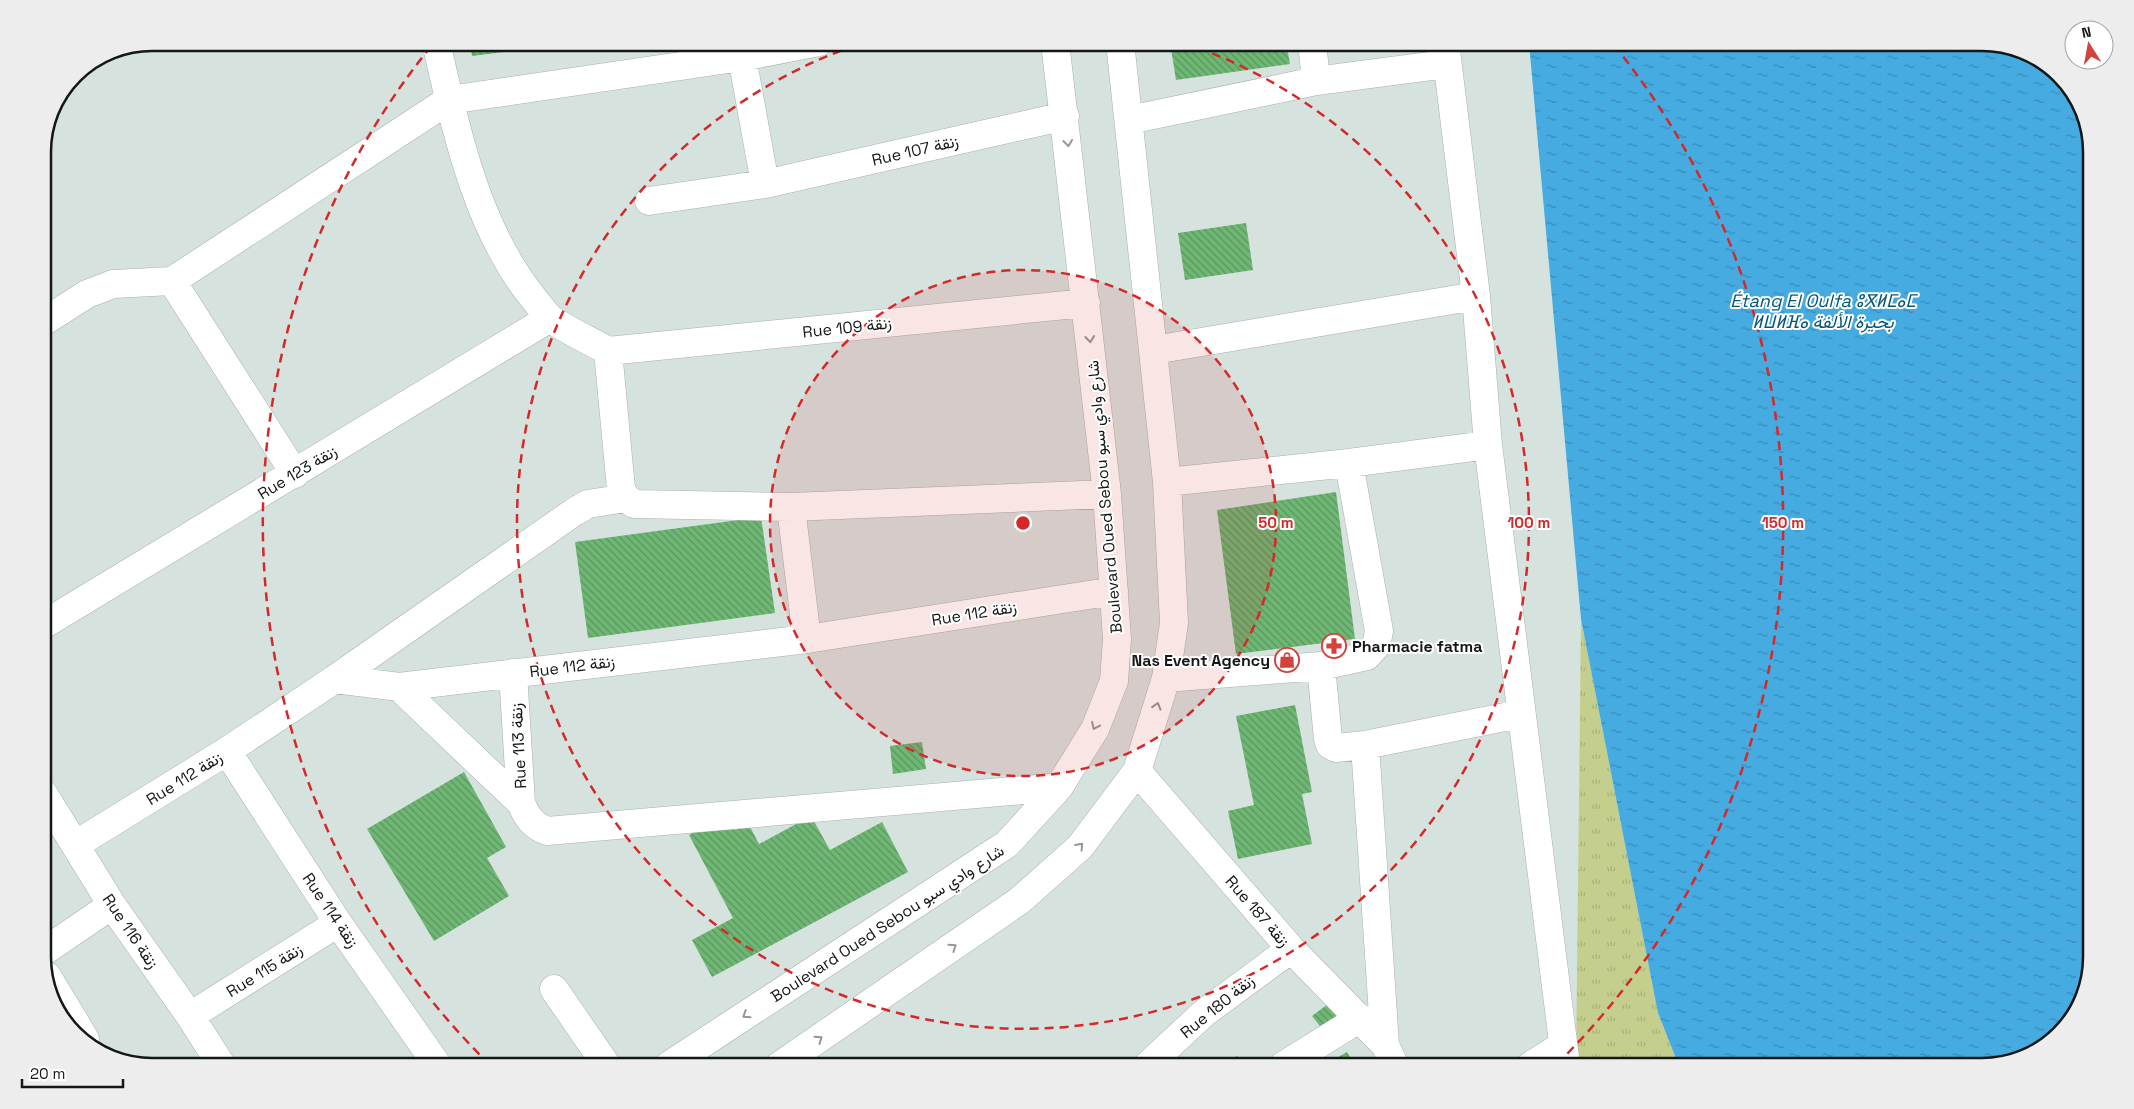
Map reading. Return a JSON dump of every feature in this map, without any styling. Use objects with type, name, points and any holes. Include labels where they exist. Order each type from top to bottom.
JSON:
[{"type":"street","points":[[438,51],[449,100],[476,192],[501,247],[520,282],[550,318],[608,351],[621,490],[626,498],[634,504],[791,507],[1107,494]]},
{"type":"street","points":[[51,317],[87,294],[114,284],[172,281],[449,100],[773,51]]},
{"type":"street","name":"Boulevard Oued Sebou شارع وادي سبو","points":[[680,1058],[1007,844],[1059,787],[1094,729],[1114,681],[1117,638],[1107,494],[1056,51]]},
{"type":"street","points":[[791,1058],[1019,901],[1080,847],[1137,771],[1166,678],[1174,623],[1167,482],[1121,51]]},
{"type":"street","points":[[1313,51],[1316,81]]},
{"type":"street","points":[[1129,120],[1446,53],[1476,296],[1488,444],[1520,714],[1565,1056]]},
{"type":"street","points":[[742,57],[765,184]]},
{"type":"street","name":"Rue 107 زنقة","points":[[649,201],[765,184],[1065,116]]},
{"type":"street","points":[[172,281],[295,474]]},
{"type":"street","points":[[1154,350],[1476,296]]},
{"type":"street","name":"Rue 109 زنقة","points":[[608,351],[1086,303]]},
{"type":"street","name":"Rue 123 زنقة","points":[[51,619],[295,474],[550,318]]},
{"type":"street","points":[[1167,482],[1349,463],[1488,444]]},
{"type":"street","points":[[1166,678],[1322,666],[1366,656],[1376,646],[1379,631],[1349,463]]},
{"type":"street","points":[[335,679],[574,512],[588,504],[626,498]]},
{"type":"street","points":[[791,507],[807,639]]},
{"type":"street","name":"Rue 112 زنقة","points":[[76,845],[227,751],[335,679],[399,687],[807,639],[1114,591]]},
{"type":"street","points":[[1322,666],[1328,739],[1330,745],[1336,748],[1365,745],[1520,714]]},
{"type":"street","name":"Rue 113 زنقة","points":[[514,673],[524,810]]},
{"type":"street","points":[[399,687],[524,810],[536,826],[547,830],[1059,787]]},
{"type":"street","points":[[1365,745],[1390,1056]]},
{"type":"street","name":"Rue 114 زنقة","points":[[227,751],[338,923],[432,1058]]},
{"type":"street","name":"Rue 187 زنقة","points":[[1137,771],[1291,949],[1360,1018],[1390,1056]]},
{"type":"street","name":"Rue 116 زنقة","points":[[51,806],[112,905],[190,1016],[217,1058]]},
{"type":"street","points":[[51,947],[112,905]]},
{"type":"street","name":"Rue 115 زنقة","points":[[190,1016],[338,923]]},
{"type":"street","name":"Rue 180 زنقة","points":[[1156,1058],[1204,1013],[1291,949]]},
{"type":"street","points":[[554,989],[601,1058]]},
{"type":"street","points":[[61,999],[73,1020]]},
{"type":"street","points":[[1295,1058],[1360,1018]]},
{"type":"green space","points":[[1581,619],[1658,1013],[1676,1058],[1576,1058]]},
{"type":"water","name":"Étang El Oulfa ⵓⴳⵍⵎⴰⵎ ⵍⵡⵍⴼⴰ بحيرة الألفة","points":[[1530,51],[1982,51],[2002,53],[2014,57],[2038,68],[2048,76],[2066,96],[2072,107],[2081,132],[2083,145],[2083,957],[2077,989],[2066,1013],[2058,1023],[2038,1041],[2021,1050],[1995,1057],[1676,1058],[1658,1013],[1581,619]]},
{"type":"building","points":[[471,51],[512,51],[472,56]]},
{"type":"building","points":[[1171,51],[1288,51],[1290,64],[1176,80]]},
{"type":"building","points":[[1246,223],[1253,270],[1185,280],[1178,233]]},
{"type":"building","points":[[1336,492],[1355,639],[1236,654],[1217,510]]},
{"type":"building","points":[[761,517],[775,613],[588,638],[575,542]]},
{"type":"building","points":[[1295,705],[1312,792],[1302,794],[1312,844],[1238,859],[1228,811],[1254,805],[1236,716]]},
{"type":"building","points":[[922,742],[926,769],[893,774],[890,746]]},
{"type":"building","points":[[464,772],[506,847],[487,858],[509,896],[434,941],[367,829]]},
{"type":"building","points":[[726,815],[734,830],[748,823],[759,844],[811,816],[830,850],[882,822],[908,872],[712,977],[692,940],[733,918],[689,835]]},
{"type":"building","points":[[1328,1004],[1338,1018],[1323,1030],[1312,1016]]},
{"type":"building","points":[[1347,1052],[1350,1058],[1336,1058]]},
{"type":"place","name":"Pharmacie fatma","points":[[1334,646]]},
{"type":"place","name":"Nas Event Agency","points":[[1287,660]]}]
